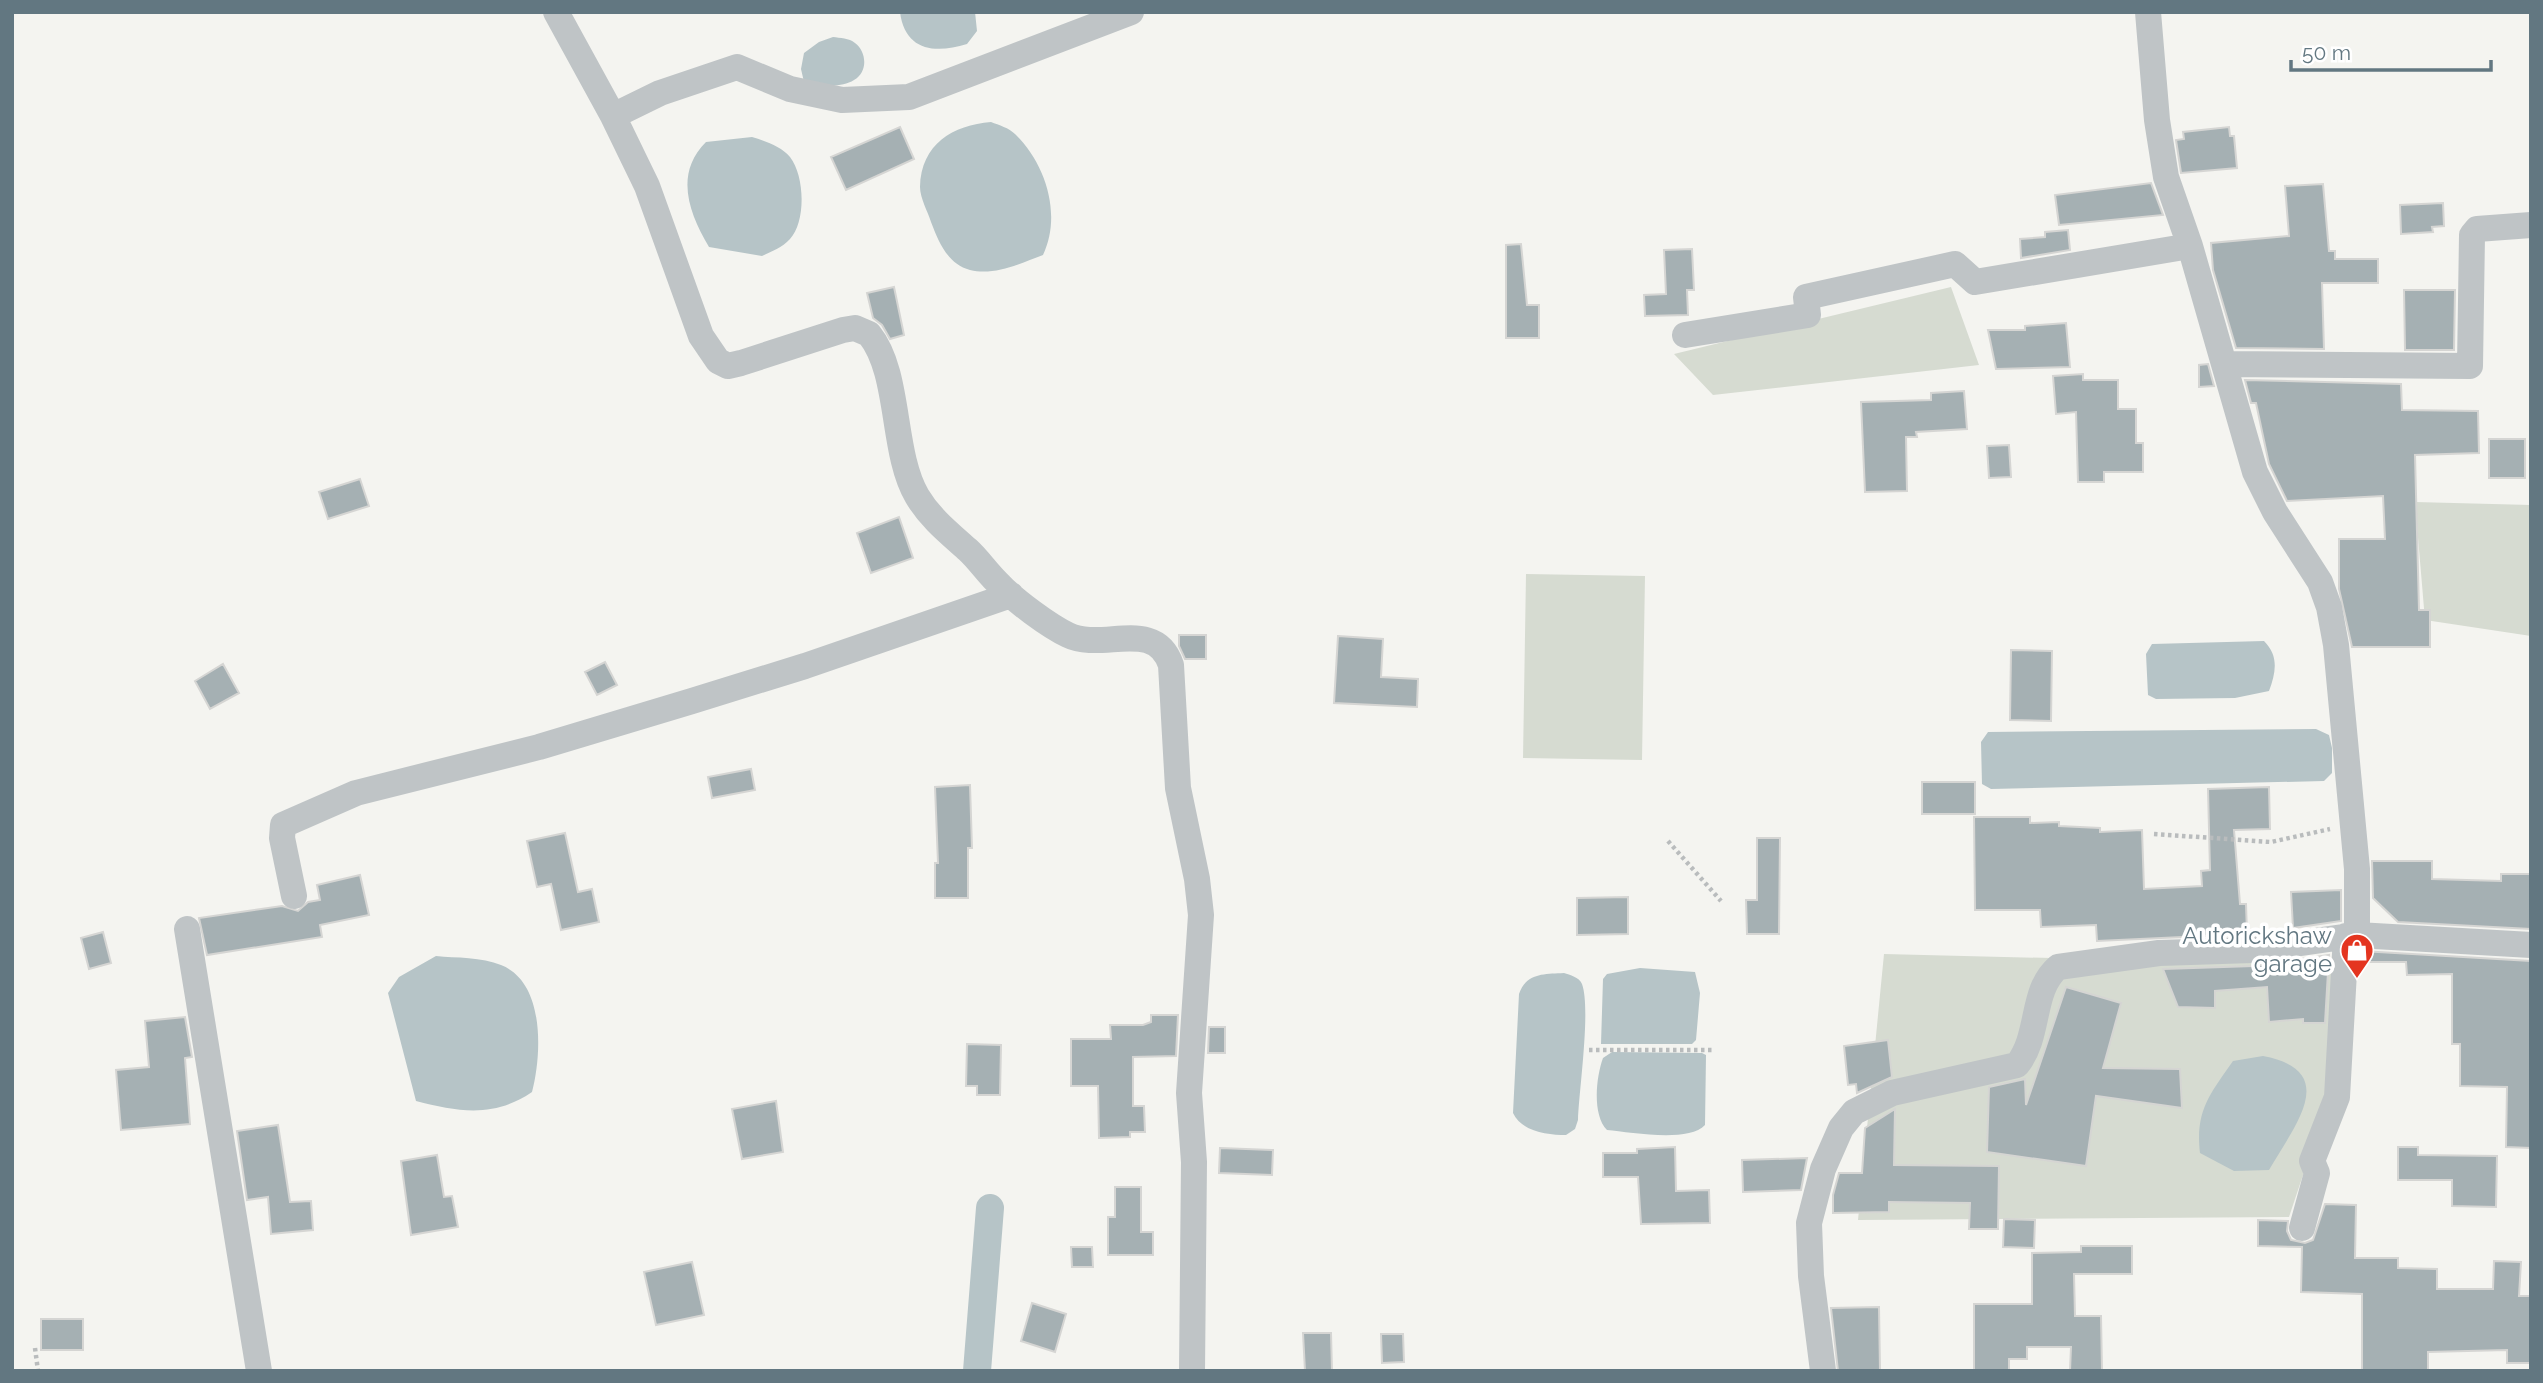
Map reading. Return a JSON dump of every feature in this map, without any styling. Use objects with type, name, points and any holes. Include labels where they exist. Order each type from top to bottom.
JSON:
[{"type":"street","points":[[555,12],[613,116],[647,186],[701,336],[718,361],[728,366],[741,363],[843,330],[855,328],[869,334],[882,360],[904,458],[916,495],[937,523],[970,551],[1010,595],[1068,635],[1152,641],[1168,654],[1171,665],[1178,788],[1197,878],[1201,915],[1189,1093],[1194,1162],[1192,1371]]},
{"type":"street","points":[[613,116],[660,93],[737,67],[790,89],[842,100],[909,97],[1131,12]]},
{"type":"street","points":[[2148,12],[2157,120],[2164,167],[2190,246],[2255,472],[2275,512],[2320,582],[2329,607],[2336,645],[2357,869],[2337,1097],[2312,1161],[2316,1173],[2302,1228]]},
{"type":"street","points":[[2224,364],[2470,366],[2472,235],[2477,229],[2531,225]]},
{"type":"street","points":[[1685,335],[1808,315],[1806,297],[1955,264],[1975,282],[2190,246]]},
{"type":"street","points":[[294,896],[282,838],[283,825],[335,800],[539,747],[692,701],[805,666],[1010,595]]},
{"type":"street","points":[[187,929],[259,1371]]},
{"type":"street","points":[[1823,1371],[1811,1276],[1809,1223],[1823,1169],[1841,1128],[1854,1112],[1892,1093],[2017,1065],[2028,1051],[2045,977],[2058,967],[2159,953],[2253,950],[2351,935],[2531,945]]},
{"type":"path","points":[[2154,834],[2271,842],[2351,825]]},
{"type":"path","points":[[1668,841],[1721,901]]},
{"type":"path","points":[[1589,1050],[1712,1050]]},
{"type":"path","points":[[35,1348],[38,1371]]},
{"type":"shaded area","points":[[900,12],[975,12],[977,31],[967,44],[933,49],[915,42],[908,35]]},
{"type":"shaded area","points":[[833,37],[850,40],[859,47],[864,57],[862,72],[854,80],[842,85],[804,82],[801,69],[804,53],[819,42]]},
{"type":"shaded area","points":[[991,122],[1013,132],[1035,160],[1048,191],[1051,207],[1049,240],[1043,255],[1008,268],[970,270],[950,258],[937,238],[920,187],[922,172],[926,159],[942,140],[964,127]]},
{"type":"shaded area","points":[[752,137],[772,144],[790,157],[799,175],[801,187],[801,211],[795,231],[784,245],[762,256],[709,247],[696,221],[688,194],[690,167],[706,142]]},
{"type":"shaded area","points":[[1951,287],[1979,365],[1713,395],[1674,354]]},
{"type":"shaded area","points":[[2415,502],[2531,505],[2531,636],[2425,620]]},
{"type":"shaded area","points":[[1526,574],[1645,576],[1642,760],[1523,758]]},
{"type":"shaded area","points":[[2264,641],[2272,652],[2275,664],[2269,691],[2235,698],[2156,699],[2148,695],[2146,654],[2152,644]]},
{"type":"shaded area","points":[[2316,729],[2329,735],[2332,748],[2332,773],[2324,781],[1991,789],[1982,784],[1981,742],[1988,732]]},
{"type":"shaded area","points":[[1884,954],[2335,965],[2332,1088],[2289,1217],[1858,1220]]},
{"type":"shaded area","points":[[436,956],[494,962],[515,974],[526,987],[537,1021],[538,1059],[532,1092],[504,1106],[490,1109],[462,1110],[416,1101],[388,993],[399,977]]},
{"type":"shaded area","points":[[1640,968],[1695,972],[1700,993],[1696,1040],[1692,1044],[1601,1044],[1603,979],[1607,974]]},
{"type":"shaded area","points":[[1564,973],[1581,982],[1585,1012],[1578,1120],[1575,1129],[1566,1135],[1544,1133],[1529,1128],[1513,1113],[1519,994],[1531,978]]},
{"type":"shaded area","points":[[1612,1052],[1706,1055],[1705,1125],[1686,1134],[1673,1135],[1607,1130],[1597,1106],[1597,1085],[1603,1058]]},
{"type":"shaded area","points":[[2263,1056],[2287,1063],[2301,1074],[2306,1087],[2305,1102],[2290,1136],[2269,1170],[2234,1171],[2200,1153],[2202,1114],[2211,1094],[2233,1061]]},
{"type":"building","points":[[900,127],[914,159],[846,190],[831,157]]},
{"type":"building","points":[[2229,127],[2230,136],[2234,136],[2237,168],[2181,173],[2176,140],[2184,139],[2183,132]]},
{"type":"building","points":[[2151,183],[2163,215],[2059,225],[2055,195]]},
{"type":"building","points":[[2323,184],[2329,251],[2335,251],[2335,259],[2378,259],[2378,283],[2322,283],[2324,349],[2236,348],[2213,270],[2211,243],[2289,236],[2285,186]]},
{"type":"building","points":[[2443,203],[2444,226],[2432,227],[2433,232],[2401,234],[2400,205]]},
{"type":"building","points":[[2068,230],[2070,250],[2021,258],[2020,239],[2045,237],[2045,232]]},
{"type":"building","points":[[1521,244],[1527,305],[1539,305],[1539,338],[1506,338],[1506,245]]},
{"type":"building","points":[[1692,249],[1694,290],[1687,290],[1688,315],[1645,316],[1644,295],[1666,294],[1664,250]]},
{"type":"building","points":[[894,287],[904,335],[890,339],[882,325],[873,318],[867,293]]},
{"type":"building","points":[[2404,290],[2455,290],[2454,350],[2405,350]]},
{"type":"building","points":[[2066,323],[2070,367],[1996,369],[1988,330],[2025,330],[2025,326]]},
{"type":"building","points":[[2208,364],[2214,386],[2199,387],[2199,365]]},
{"type":"building","points":[[2083,374],[2083,380],[2118,380],[2118,409],[2136,409],[2136,443],[2143,443],[2143,472],[2104,472],[2104,482],[2078,482],[2076,412],[2056,414],[2053,376]]},
{"type":"building","points":[[2245,380],[2401,384],[2402,410],[2478,411],[2479,453],[2415,455],[2419,610],[2430,610],[2430,647],[2352,647],[2339,589],[2339,539],[2385,539],[2383,496],[2287,501],[2269,464],[2256,403],[2251,403]]},
{"type":"building","points":[[1964,391],[1967,429],[1916,432],[1917,437],[1906,437],[1907,491],[1865,492],[1861,402],[1931,400],[1931,393]]},
{"type":"building","points":[[2489,439],[2525,439],[2525,478],[2489,478]]},
{"type":"building","points":[[2009,445],[2011,477],[1989,478],[1987,446]]},
{"type":"building","points":[[360,479],[369,506],[328,519],[319,492]]},
{"type":"building","points":[[899,517],[913,558],[871,573],[857,533]]},
{"type":"building","points":[[1179,635],[1206,635],[1206,659],[1185,659],[1179,646]]},
{"type":"building","points":[[1338,636],[1383,639],[1381,677],[1418,679],[1417,707],[1334,703]]},
{"type":"building","points":[[2011,650],[2052,651],[2051,721],[2010,720]]},
{"type":"building","points":[[605,662],[617,685],[597,695],[585,672]]},
{"type":"building","points":[[223,664],[239,693],[210,709],[195,681]]},
{"type":"building","points":[[751,769],[755,790],[712,798],[708,777]]},
{"type":"building","points":[[1922,782],[1975,782],[1975,814],[1922,814]]},
{"type":"building","points":[[970,785],[972,848],[968,848],[968,898],[935,898],[935,863],[938,863],[935,787]]},
{"type":"building","points":[[2269,787],[2270,829],[2234,830],[2240,904],[2246,904],[2247,934],[2097,941],[2096,925],[2041,927],[2040,910],[1975,910],[1974,817],[2030,817],[2030,823],[2059,822],[2059,826],[2100,828],[2100,832],[2142,830],[2144,889],[2202,886],[2201,871],[2210,870],[2208,789]]},
{"type":"building","points":[[565,833],[578,892],[592,889],[599,922],[561,930],[551,884],[537,887],[527,841]]},
{"type":"building","points":[[1757,838],[1780,838],[1779,934],[1747,934],[1746,900],[1757,900]]},
{"type":"building","points":[[2372,861],[2432,861],[2432,879],[2501,881],[2501,874],[2531,874],[2531,929],[2398,922],[2373,898]]},
{"type":"building","points":[[360,875],[369,915],[320,925],[322,937],[207,955],[199,918],[282,906],[298,911],[308,902],[320,900],[317,885]]},
{"type":"building","points":[[2341,890],[2341,921],[2293,928],[2291,892]]},
{"type":"building","points":[[1628,897],[1628,934],[1577,935],[1577,898]]},
{"type":"building","points":[[103,932],[111,963],[89,969],[81,938]]},
{"type":"building","points":[[2361,951],[2531,961],[2531,1148],[2506,1147],[2507,1087],[2460,1086],[2460,1044],[2452,1044],[2452,974],[2407,975],[2406,962],[2360,962]]},
{"type":"building","points":[[2329,955],[2325,1023],[2303,1023],[2303,1019],[2269,1022],[2267,987],[2215,991],[2215,1008],[2178,1007],[2163,969],[2254,966]]},
{"type":"building","points":[[2066,987],[2121,1003],[2103,1068],[2180,1069],[2182,1108],[2096,1096],[2086,1166],[1987,1152],[1989,1087],[2025,1079],[2026,1105]]},
{"type":"building","points":[[1151,1015],[1178,1015],[1176,1056],[1133,1057],[1133,1106],[1144,1106],[1145,1132],[1130,1132],[1130,1137],[1099,1138],[1098,1086],[1071,1086],[1071,1039],[1111,1039],[1110,1025],[1143,1025],[1151,1022]]},
{"type":"building","points":[[185,1017],[192,1057],[185,1058],[190,1124],[121,1130],[116,1070],[149,1067],[145,1021]]},
{"type":"building","points":[[1209,1027],[1225,1027],[1225,1053],[1208,1053]]},
{"type":"building","points":[[1888,1040],[1892,1077],[1857,1093],[1856,1084],[1848,1085],[1844,1046]]},
{"type":"building","points":[[967,1044],[1001,1045],[1000,1095],[977,1095],[977,1086],[966,1086]]},
{"type":"building","points":[[776,1101],[783,1152],[742,1159],[732,1109]]},
{"type":"building","points":[[1895,1109],[1894,1165],[1999,1166],[1998,1229],[1969,1229],[1970,1203],[1889,1202],[1889,1212],[1833,1213],[1833,1195],[1839,1173],[1862,1173],[1865,1128]]},
{"type":"building","points":[[278,1125],[290,1202],[311,1201],[313,1230],[271,1234],[268,1197],[247,1200],[237,1131]]},
{"type":"building","points":[[1675,1147],[1676,1191],[1709,1190],[1710,1223],[1641,1224],[1638,1177],[1603,1177],[1603,1153],[1637,1153],[1637,1149]]},
{"type":"building","points":[[2398,1147],[2418,1147],[2418,1155],[2497,1156],[2496,1207],[2452,1206],[2452,1180],[2398,1180]]},
{"type":"building","points":[[1220,1148],[1273,1150],[1272,1175],[1219,1173]]},
{"type":"building","points":[[437,1155],[444,1197],[452,1196],[458,1227],[411,1235],[401,1161]]},
{"type":"building","points":[[1807,1158],[1801,1190],[1743,1192],[1742,1160]]},
{"type":"building","points":[[1115,1187],[1141,1187],[1141,1232],[1153,1232],[1153,1255],[1108,1255],[1108,1217],[1115,1217]]},
{"type":"building","points":[[2325,1204],[2356,1205],[2355,1258],[2398,1258],[2398,1268],[2437,1269],[2437,1289],[2493,1289],[2494,1261],[2521,1262],[2519,1296],[2531,1296],[2531,1363],[2507,1363],[2507,1350],[2428,1352],[2428,1371],[2362,1371],[2362,1294],[2301,1292],[2302,1247],[2258,1246],[2258,1220],[2288,1221],[2287,1231],[2291,1240],[2305,1243],[2313,1240]]},
{"type":"building","points":[[2004,1219],[2035,1220],[2034,1248],[2003,1247]]},
{"type":"building","points":[[2081,1246],[2132,1246],[2132,1274],[2074,1274],[2075,1316],[2101,1316],[2102,1371],[2070,1371],[2071,1347],[2027,1347],[2027,1359],[2009,1359],[2009,1371],[1974,1371],[1974,1304],[2032,1304],[2032,1253],[2081,1252]]},
{"type":"building","points":[[1071,1247],[1092,1247],[1093,1267],[1072,1267]]},
{"type":"building","points":[[692,1262],[704,1315],[656,1325],[644,1272]]},
{"type":"building","points":[[1032,1303],[1066,1314],[1055,1352],[1021,1341]]},
{"type":"building","points":[[1879,1307],[1880,1371],[1838,1371],[1831,1308]]},
{"type":"building","points":[[41,1319],[83,1319],[83,1350],[41,1350]]},
{"type":"building","points":[[1303,1333],[1331,1333],[1332,1371],[1305,1371]]},
{"type":"building","points":[[1381,1334],[1403,1334],[1404,1362],[1382,1363]]},
{"type":"waterway","points":[[977,1371],[990,1208]]},
{"type":"place","name":"Autorickshaw garage","points":[[2357,980]]}]
